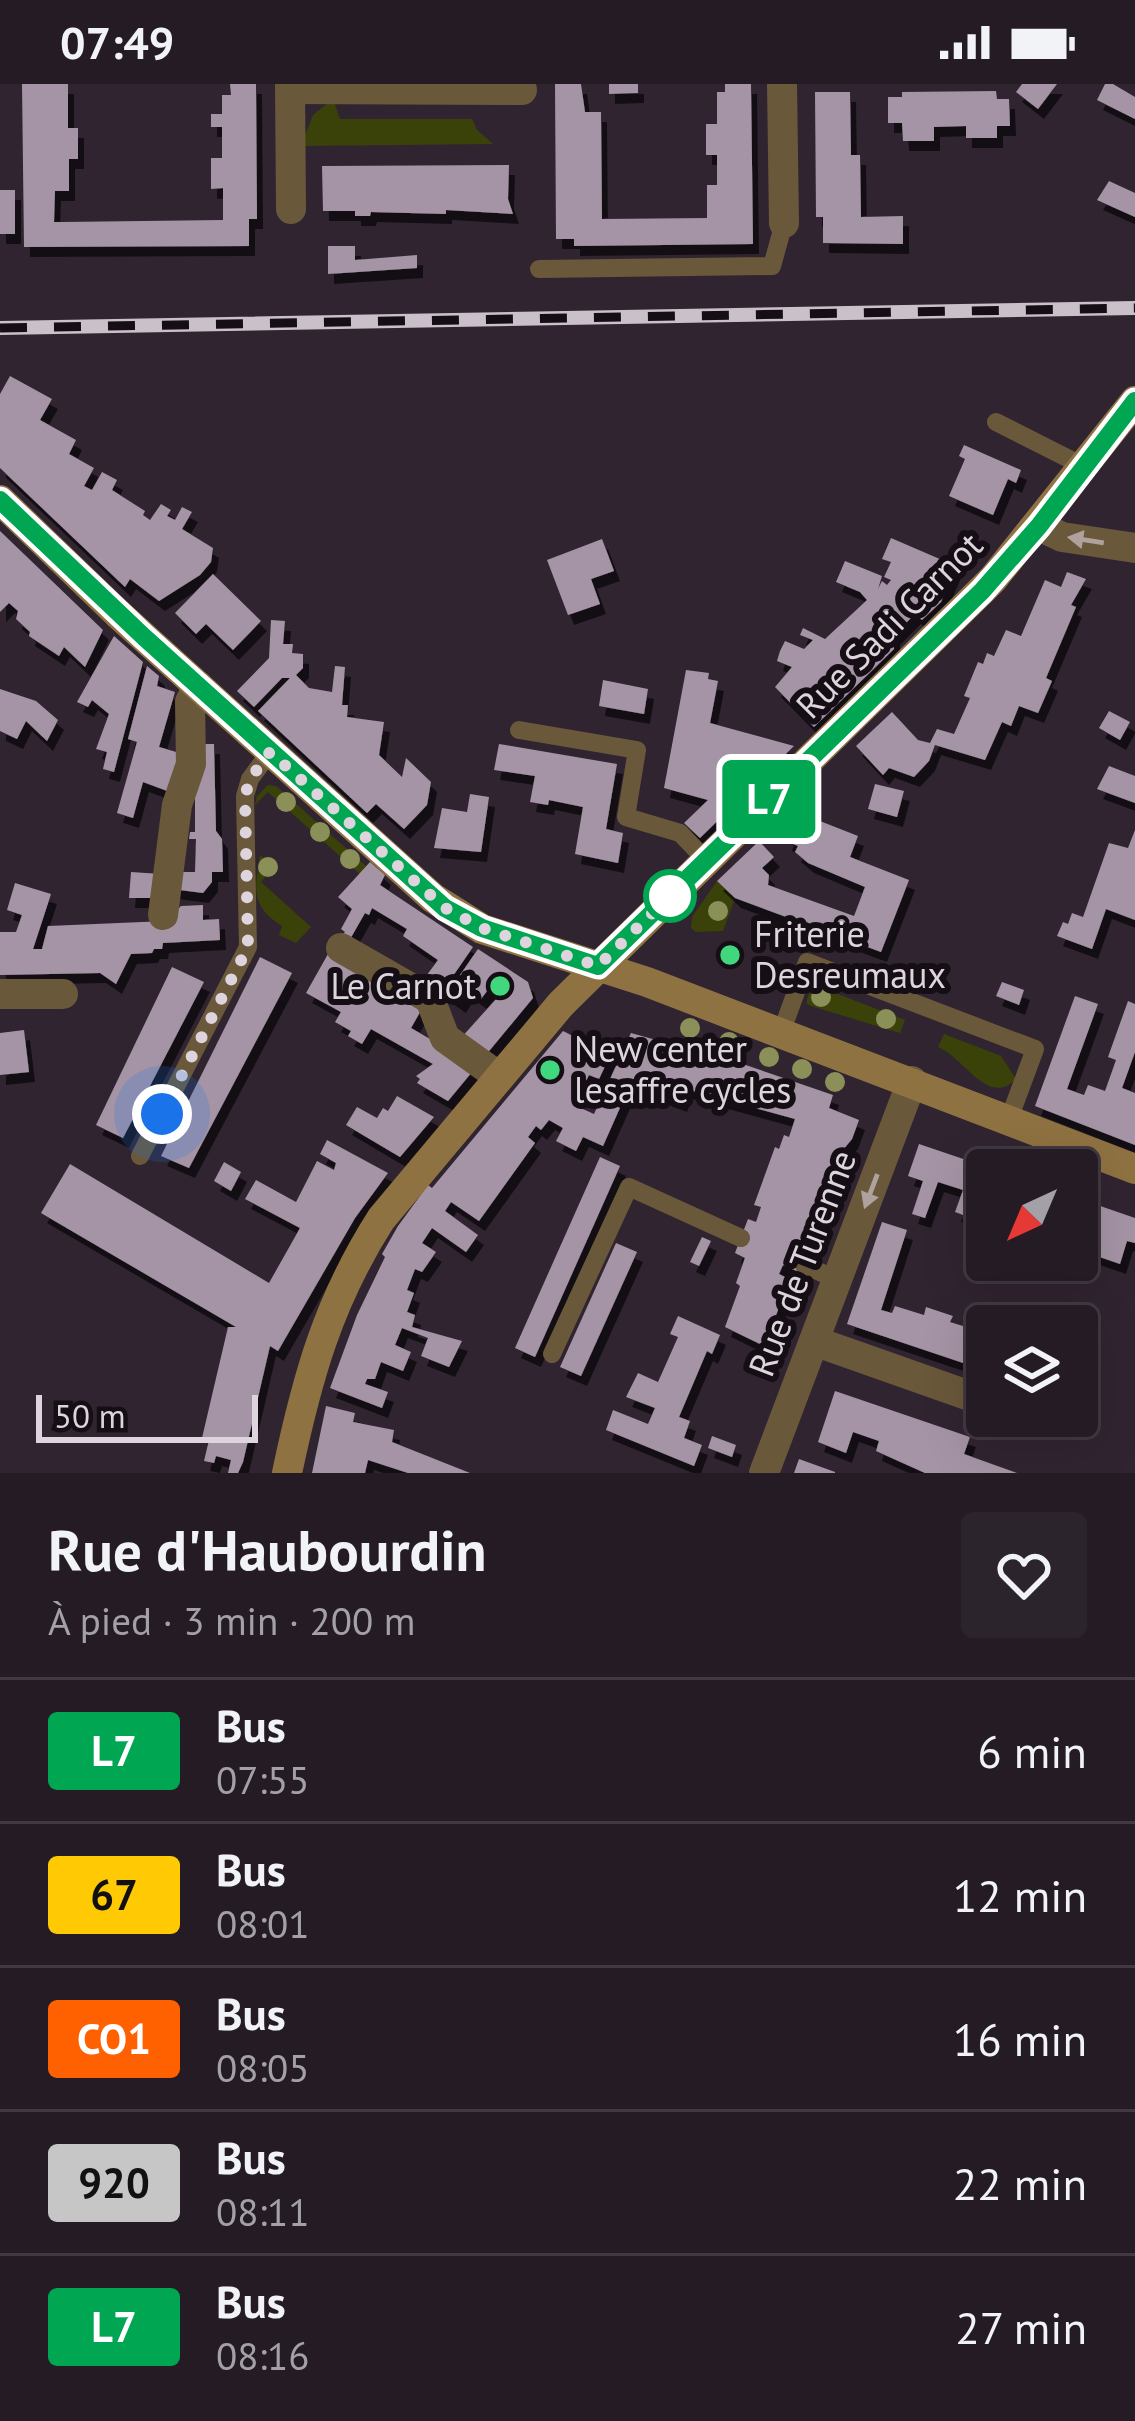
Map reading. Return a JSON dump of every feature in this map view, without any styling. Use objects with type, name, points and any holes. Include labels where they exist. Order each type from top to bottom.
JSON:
[{"type":"street","points":[[782,84],[784,223]]},
{"type":"street","points":[[291,209],[290,87],[522,91]]},
{"type":"street","name":"Rue Sadi Carnot","points":[[286,1473],[324,1326],[381,1219],[498,1076],[598,966],[982,591],[1039,526],[1135,400]]},
{"type":"street","points":[[0,500],[445,908],[482,928],[912,1081],[1135,1169]]},
{"type":"street","points":[[1039,526],[1062,537],[1135,548]]},
{"type":"street","points":[[163,915],[176,805],[191,764],[190,701],[198,686]]},
{"type":"street","points":[[340,948],[430,999],[445,1038],[498,1076]]},
{"type":"street","points":[[0,994],[63,994]]},
{"type":"street","name":"Rue de Turenne","points":[[764,1473],[912,1081]]},
{"type":"street","points":[[814,1341],[966,1395]]},
{"type":"lane","points":[[539,269],[772,266],[784,223]]},
{"type":"lane","points":[[996,422],[1085,467]]},
{"type":"lane","points":[[519,730],[637,750],[626,817],[680,833],[707,861]]},
{"type":"lane","points":[[140,1156],[248,947],[245,796],[250,779],[270,752]]},
{"type":"lane","points":[[781,1033],[806,962],[1035,1049],[1009,1119]]},
{"type":"lane","points":[[552,1354],[629,1187],[741,1238]]},
{"type":"lane","points":[[804,1265],[838,1280]]},
{"type":"green space","points":[[333,99],[340,119],[472,119],[493,144],[301,146],[313,115]]},
{"type":"green space","points":[[268,785],[276,786],[366,866],[360,874],[268,792],[255,805]]},
{"type":"green space","points":[[260,855],[273,867],[261,882],[311,927],[296,943],[279,935],[282,926],[260,904],[256,887]]},
{"type":"green space","points":[[717,881],[735,898],[723,931],[696,932],[691,928],[692,917]]},
{"type":"green space","points":[[812,984],[905,1020],[900,1033],[811,1006],[806,1003]]},
{"type":"green space","points":[[944,1034],[1001,1056],[1016,1079],[996,1088],[976,1078],[938,1047]]},
{"type":"building","points":[[22,84],[68,84],[68,128],[78,128],[78,159],[69,159],[69,191],[55,191],[54,222],[63,222],[223,220],[223,188],[211,189],[211,158],[222,158],[222,127],[211,127],[211,114],[222,114],[222,95],[231,95],[230,84],[256,84],[257,219],[249,219],[249,246],[24,247]]},
{"type":"building","points":[[555,84],[581,84],[585,112],[601,112],[602,219],[707,218],[707,185],[717,185],[717,155],[706,155],[706,124],[717,124],[717,92],[725,92],[725,84],[751,84],[753,244],[574,246],[574,239],[556,239]]},
{"type":"building","points":[[609,84],[638,84],[638,93],[609,94]]},
{"type":"building","points":[[1022,84],[1057,84],[1038,109],[1016,92]]},
{"type":"building","points":[[1105,84],[1135,97],[1135,119],[1097,100]]},
{"type":"building","points":[[996,91],[997,99],[1009,99],[1010,126],[997,126],[997,138],[966,138],[966,126],[934,127],[934,141],[903,141],[902,123],[888,123],[888,97],[902,97],[902,92]]},
{"type":"building","points":[[815,92],[850,92],[851,155],[860,155],[861,217],[903,216],[903,244],[823,243],[823,217],[816,217]]},
{"type":"building","points":[[509,165],[508,199],[513,214],[446,210],[446,214],[371,212],[370,216],[355,216],[355,211],[323,211],[322,166]]},
{"type":"building","points":[[1109,181],[1135,193],[1135,217],[1097,200]]},
{"type":"building","points":[[0,190],[15,190],[15,234],[0,234]]},
{"type":"building","points":[[328,246],[355,246],[355,260],[417,255],[417,268],[328,274]]},
{"type":"building","points":[[10,376],[52,399],[40,420],[76,440],[69,454],[94,468],[84,486],[92,490],[102,472],[117,480],[112,490],[145,511],[143,515],[150,520],[161,504],[175,520],[182,507],[192,512],[182,529],[213,548],[211,562],[200,575],[159,601],[130,579],[125,587],[0,468],[0,394]]},
{"type":"building","points":[[964,445],[1021,470],[1016,483],[1008,479],[993,515],[949,496],[965,459],[959,456]]},
{"type":"building","points":[[0,531],[103,630],[85,667],[64,647],[59,656],[29,636],[9,603],[0,612]]},
{"type":"building","points":[[891,538],[956,566],[941,602],[922,620],[915,614],[894,635],[894,649],[814,727],[775,687],[792,667],[777,661],[780,651],[785,641],[804,649],[813,640],[800,635],[803,628],[825,639],[867,600],[836,582],[845,561],[882,576],[878,589],[882,581],[887,585],[891,580],[884,577],[891,562],[882,559]]},
{"type":"building","points":[[602,539],[614,571],[591,579],[600,604],[568,615],[547,560]]},
{"type":"building","points":[[1067,572],[1086,579],[1071,605],[1076,607],[1046,678],[1052,681],[1038,713],[1019,706],[1011,726],[1002,722],[985,760],[935,745],[929,761],[914,777],[889,768],[883,775],[856,746],[892,712],[918,740],[930,743],[937,729],[954,734],[970,698],[964,696],[978,662],[983,664],[987,653],[994,656],[1006,630],[1021,636],[1045,580],[1061,587]]},
{"type":"building","points":[[213,574],[261,621],[233,650],[206,624],[196,634],[175,613]]},
{"type":"building","points":[[271,620],[285,621],[283,644],[293,644],[292,653],[303,654],[303,668],[296,675],[309,688],[332,692],[335,666],[345,667],[342,705],[348,705],[347,717],[384,722],[379,755],[402,777],[406,758],[431,782],[427,805],[404,829],[376,804],[367,813],[258,711],[290,678],[282,678],[254,707],[237,691],[269,658]]},
{"type":"building","points":[[114,636],[143,662],[114,772],[103,769],[107,752],[96,749],[109,714],[92,700],[88,707],[77,702]]},
{"type":"building","points":[[147,666],[159,676],[157,686],[175,692],[159,747],[190,756],[178,795],[143,782],[133,818],[117,813],[137,742],[128,739]]},
{"type":"building","points":[[686,670],[709,673],[708,679],[718,681],[710,723],[794,746],[700,838],[684,823],[708,800],[664,788]]},
{"type":"building","points":[[603,680],[648,689],[644,714],[599,706]]},
{"type":"building","points":[[0,689],[36,701],[58,720],[47,741],[26,721],[17,739],[0,731]]},
{"type":"building","points":[[1109,711],[1130,722],[1120,740],[1099,728]]},
{"type":"building","points":[[195,744],[214,744],[216,831],[222,839],[223,872],[212,872],[212,882],[203,893],[172,889],[172,872],[195,872],[196,839],[189,839],[190,832],[195,832]]},
{"type":"building","points":[[499,744],[617,764],[606,829],[623,833],[618,863],[575,854],[583,807],[549,800],[548,805],[530,802],[535,776],[494,770]]},
{"type":"building","points":[[1109,766],[1135,776],[1135,803],[1097,789]]},
{"type":"building","points":[[875,784],[904,791],[897,817],[868,809]]},
{"type":"building","points":[[470,794],[489,797],[481,852],[434,848],[442,808],[467,812]]},
{"type":"building","points":[[792,810],[858,836],[850,857],[909,880],[881,952],[735,898],[717,881],[759,841],[774,857],[762,868],[769,875],[768,885],[854,916],[865,887],[808,863],[795,852],[798,846],[786,841],[788,834],[772,828]]},
{"type":"building","points":[[1135,830],[1135,920],[1106,909],[1092,949],[1057,936],[1072,913],[1083,917],[1109,843],[1128,848]]},
{"type":"building","points":[[370,862],[385,875],[380,885],[473,947],[437,999],[418,987],[438,960],[403,936],[407,929],[372,908],[349,941],[342,935],[352,909],[338,897]]},
{"type":"building","points":[[131,872],[161,874],[158,898],[129,898]]},
{"type":"building","points":[[15,883],[51,894],[33,949],[42,949],[48,926],[166,921],[181,906],[203,905],[203,920],[219,919],[220,940],[163,943],[162,949],[152,953],[131,954],[116,984],[100,973],[0,975],[0,932],[16,932],[22,915],[7,910]]},
{"type":"building","points":[[478,949],[528,982],[533,998],[485,1056],[460,1039],[497,998],[487,991],[481,999],[468,990],[460,1003],[447,994]]},
{"type":"building","points":[[328,954],[423,1007],[411,1028],[477,1066],[448,1101],[417,1083],[416,1076],[433,1064],[371,1029],[362,1044],[335,1022],[341,1012],[306,993]]},
{"type":"building","points":[[260,957],[292,973],[189,1168],[161,1156]]},
{"type":"building","points":[[172,967],[204,982],[123,1138],[96,1125]]},
{"type":"building","points":[[1002,982],[1024,990],[1019,1005],[996,996]]},
{"type":"building","points":[[1075,996],[1098,1004],[1067,1089],[1084,1095],[1088,1085],[1105,1091],[1116,1060],[1108,1057],[1128,1001],[1135,1004],[1135,1052],[1122,1088],[1135,1093],[1135,1145],[1035,1106]]},
{"type":"building","points":[[24,1030],[29,1072],[0,1075],[0,1033]]},
{"type":"building","points":[[563,1031],[601,1050],[607,1038],[616,1043],[599,1079],[589,1075],[574,1105],[594,1114],[631,1033],[674,1045],[697,1063],[702,1050],[833,1095],[829,1108],[859,1120],[852,1139],[831,1167],[840,1171],[817,1230],[812,1228],[801,1273],[783,1265],[779,1274],[785,1277],[776,1303],[780,1305],[764,1346],[725,1327],[745,1258],[735,1253],[748,1219],[756,1222],[761,1207],[754,1205],[775,1147],[779,1149],[784,1135],[789,1137],[795,1119],[686,1089],[681,1102],[631,1083],[603,1146],[583,1137],[576,1151],[556,1141],[563,1128],[549,1120],[528,1137],[535,1143],[479,1221],[451,1202],[445,1211],[478,1235],[466,1252],[432,1228],[422,1243],[436,1252],[422,1272],[415,1269],[407,1290],[414,1293],[407,1312],[415,1315],[412,1327],[462,1341],[449,1367],[421,1356],[428,1338],[402,1328],[395,1345],[411,1352],[403,1371],[381,1362],[375,1379],[365,1384],[388,1392],[382,1408],[330,1388],[385,1257],[382,1254],[398,1226]]},
{"type":"building","points":[[397,1096],[434,1117],[400,1157],[346,1125],[357,1107],[377,1118]]},
{"type":"building","points":[[327,1140],[388,1173],[355,1218],[278,1351],[270,1346],[243,1462],[238,1473],[228,1473],[231,1460],[216,1456],[214,1463],[204,1461],[209,1440],[202,1438],[228,1327],[236,1327],[41,1213],[70,1164],[269,1283],[300,1228],[245,1199],[256,1180],[296,1202],[317,1161],[334,1170],[336,1163],[320,1154]]},
{"type":"building","points":[[919,1144],[966,1160],[966,1216],[955,1212],[963,1190],[938,1182],[925,1218],[912,1214],[923,1181],[908,1176]]},
{"type":"building","points":[[600,1157],[620,1166],[535,1357],[515,1348]]},
{"type":"building","points":[[224,1162],[241,1172],[231,1191],[214,1181]]},
{"type":"building","points":[[1098,1205],[1135,1218],[1135,1243],[1127,1241],[1120,1264],[1098,1256]]},
{"type":"building","points":[[882,1222],[907,1230],[881,1310],[892,1313],[895,1306],[924,1315],[926,1307],[953,1316],[950,1322],[963,1326],[966,1318],[966,1364],[847,1324]]},
{"type":"building","points":[[702,1237],[711,1241],[699,1266],[690,1262]]},
{"type":"building","points":[[616,1243],[637,1252],[581,1376],[560,1367]]},
{"type":"building","points":[[678,1316],[720,1335],[712,1354],[707,1351],[679,1417],[690,1421],[684,1438],[702,1445],[694,1466],[606,1430],[613,1410],[648,1424],[655,1408],[626,1397],[638,1373],[658,1382],[678,1337],[670,1334]]},
{"type":"building","points":[[835,1391],[970,1437],[964,1454],[1017,1473],[925,1473],[876,1451],[879,1441],[853,1432],[846,1453],[818,1442]]},
{"type":"building","points":[[326,1406],[355,1413],[353,1422],[394,1430],[392,1442],[470,1473],[408,1473],[368,1460],[365,1473],[312,1473]]},
{"type":"building","points":[[712,1436],[736,1445],[732,1457],[708,1448]]},
{"type":"building","points":[[799,1459],[835,1472],[835,1473],[794,1473]]},
{"type":"railway","points":[[0,328],[1135,308]]},
{"type":"bus line","name":"L7","points":[[0,500],[144,637],[445,908],[506,938],[598,966],[982,591],[1039,526],[1135,401]]},
{"type":"place","name":"Friterie Desreumaux","points":[[730,955]]},
{"type":"place","name":"Le Carnot","points":[[500,986]]},
{"type":"place","name":"New center lesaffre cycles","points":[[550,1070]]},
{"type":"route","points":[[162,1114],[248,947],[245,796],[250,779],[270,752],[445,908],[506,938],[598,966],[670,896]]}]
